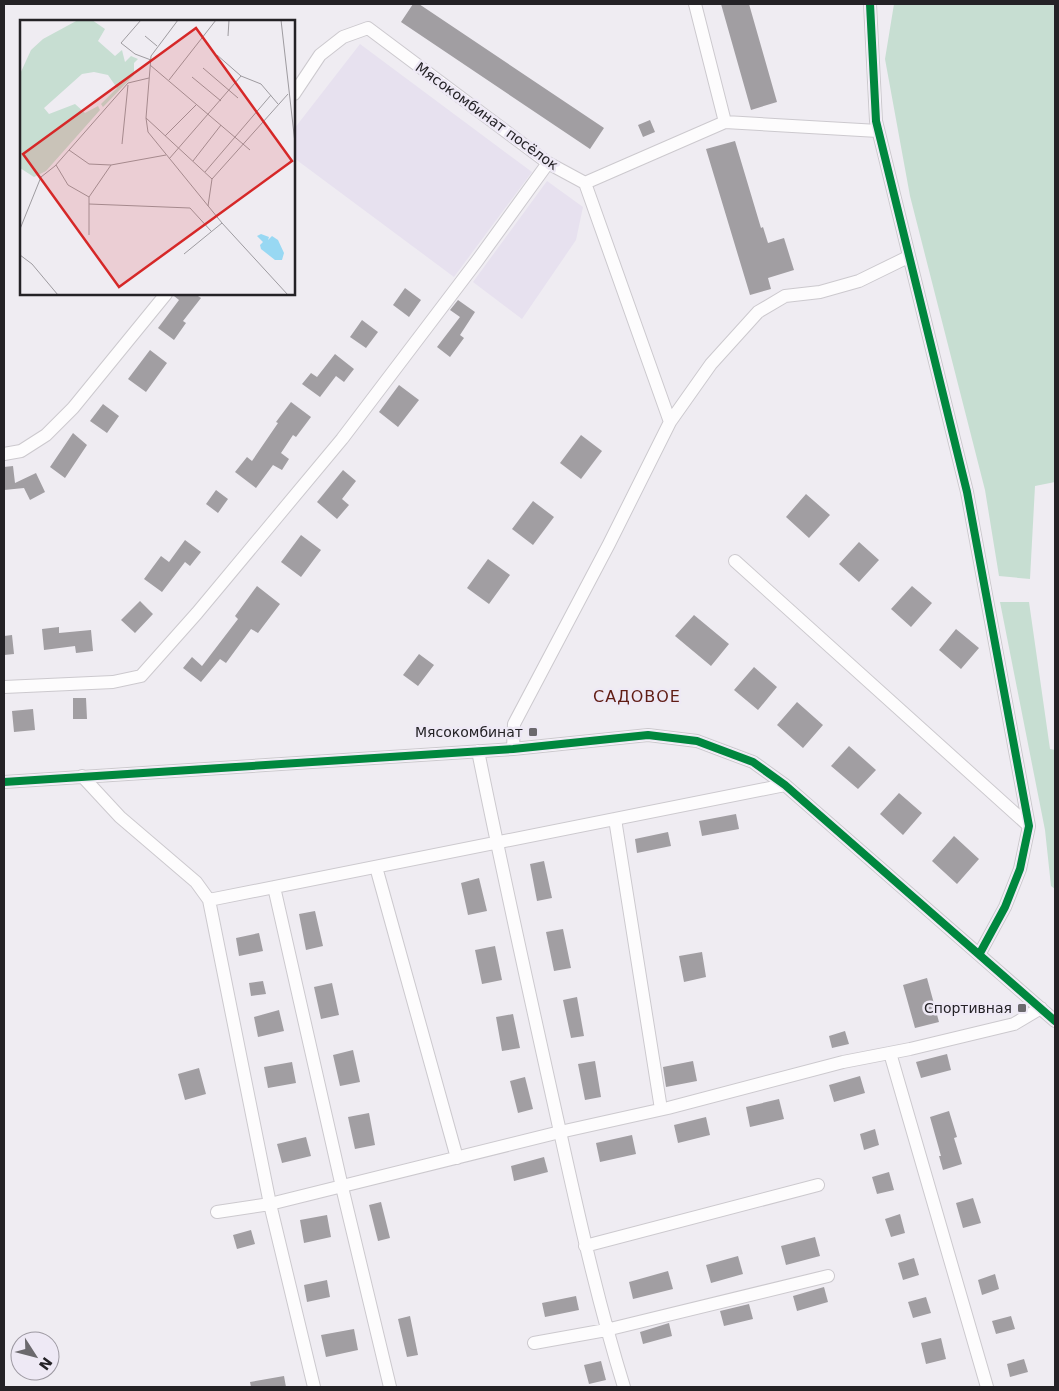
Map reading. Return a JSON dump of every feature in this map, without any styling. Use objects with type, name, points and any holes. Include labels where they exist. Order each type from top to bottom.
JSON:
[{"type":"street","points":[[695,4],[725,122]]},
{"type":"street","points":[[870,4],[872,74],[876,121],[967,492],[1029,826],[1020,869],[1005,907],[980,954]]},
{"type":"street","name":"Мясокомбинат посёлок","points":[[295,92],[320,55],[343,37],[368,28],[548,163],[585,183]]},
{"type":"street","points":[[670,422],[585,183],[725,122],[878,131]]},
{"type":"street","points":[[4,687],[113,682],[141,676],[197,613],[342,439],[477,262],[548,163]]},
{"type":"street","points":[[513,749],[514,724],[609,544],[670,422],[711,364],[758,312],[785,296],[820,292],[859,281],[908,257]]},
{"type":"street","points":[[4,454],[22,451],[46,435],[73,408],[165,295]]},
{"type":"street","points":[[735,561],[1029,826]]},
{"type":"street","points":[[4,782],[513,749],[648,735],[697,741],[753,762],[785,785],[1055,1020]]},
{"type":"street","points":[[478,751],[585,1246],[606,1330],[624,1387]]},
{"type":"street","points":[[82,776],[120,817],[196,882],[209,900],[270,1204],[314,1387]]},
{"type":"street","points":[[209,900],[785,785]]},
{"type":"street","points":[[615,819],[661,1109]]},
{"type":"street","points":[[376,867],[457,1158]]},
{"type":"street","points":[[274,887],[342,1187],[390,1387]]},
{"type":"street","points":[[217,1212],[270,1204],[661,1109],[844,1062],[1014,1024],[1041,1008]]},
{"type":"street","points":[[890,1053],[987,1387]]},
{"type":"street","points":[[585,1246],[818,1185]]},
{"type":"street","points":[[534,1343],[606,1330],[828,1276]]},
{"type":"shaded area","points":[[360,44],[532,172],[454,277],[295,159],[295,128]]},
{"type":"shaded area","points":[[547,181],[583,207],[576,240],[522,319],[473,282]]},
{"type":"green space","points":[[894,4],[1055,4],[1055,482],[1035,486],[1030,579],[999,576],[985,490],[910,196],[885,59]]},
{"type":"green space","points":[[1000,602],[1029,602],[1050,749],[1055,750],[1055,889],[1051,886],[1045,830]]},
{"type":"building","points":[[413,4],[419,4],[604,128],[590,149],[401,22]]},
{"type":"building","points":[[721,4],[749,4],[777,102],[751,110]]},
{"type":"building","points":[[650,120],[655,132],[643,137],[638,125]]},
{"type":"building","points":[[735,141],[761,228],[763,227],[768,243],[784,238],[794,270],[768,278],[771,289],[750,295],[706,149]]},
{"type":"building","points":[[405,288],[421,300],[409,317],[393,305]]},
{"type":"building","points":[[196,295],[201,298],[183,321],[186,323],[174,340],[158,328],[179,300],[174,296]]},
{"type":"building","points":[[458,300],[475,312],[460,335],[464,338],[450,357],[437,347],[460,317],[450,310]]},
{"type":"building","points":[[362,320],[378,332],[366,348],[350,337]]},
{"type":"building","points":[[150,350],[167,363],[146,392],[128,379]]},
{"type":"building","points":[[335,354],[354,369],[344,382],[336,376],[320,397],[302,384],[311,373],[317,377]]},
{"type":"building","points":[[399,385],[419,400],[398,427],[379,412]]},
{"type":"building","points":[[291,402],[311,417],[296,437],[293,435],[281,453],[289,459],[282,470],[273,465],[256,488],[235,472],[247,457],[252,461]]},
{"type":"building","points":[[103,404],[119,416],[107,433],[90,421]]},
{"type":"building","points":[[73,433],[87,445],[65,478],[50,467]]},
{"type":"building","points":[[581,435],[602,451],[581,479],[560,463]]},
{"type":"building","points":[[13,466],[15,483],[36,473],[45,492],[30,500],[24,488],[4,490],[4,467]]},
{"type":"building","points":[[343,470],[356,481],[342,499],[349,505],[337,519],[317,502]]},
{"type":"building","points":[[216,490],[228,499],[218,513],[206,504]]},
{"type":"building","points":[[806,494],[830,515],[809,538],[786,517]]},
{"type":"building","points":[[533,501],[554,517],[533,545],[512,529]]},
{"type":"building","points":[[301,535],[321,550],[301,577],[281,562]]},
{"type":"building","points":[[185,540],[201,552],[190,566],[185,562],[162,592],[144,579],[161,556],[169,562]]},
{"type":"building","points":[[859,542],[879,560],[859,582],[839,564]]},
{"type":"building","points":[[488,559],[510,575],[489,604],[467,588]]},
{"type":"building","points":[[257,586],[280,604],[258,633],[251,629],[226,663],[220,659],[201,682],[183,668],[192,657],[202,666],[238,619],[235,616]]},
{"type":"building","points":[[912,586],[932,603],[911,627],[891,609]]},
{"type":"building","points":[[140,601],[153,614],[135,633],[121,620]]},
{"type":"building","points":[[694,615],[729,644],[711,666],[675,636]]},
{"type":"building","points":[[59,627],[59,633],[91,630],[93,651],[76,653],[75,646],[44,650],[42,629]]},
{"type":"building","points":[[956,629],[979,648],[961,669],[939,650]]},
{"type":"building","points":[[12,635],[14,654],[4,655],[4,636]]},
{"type":"building","points":[[419,654],[434,665],[418,686],[403,675]]},
{"type":"building","points":[[754,667],[777,687],[758,710],[734,690]]},
{"type":"building","points":[[73,698],[86,698],[87,719],[73,719]]},
{"type":"building","points":[[797,702],[823,725],[803,748],[777,725]]},
{"type":"building","points":[[33,709],[35,730],[14,732],[12,711]]},
{"type":"building","points":[[849,746],[876,770],[858,789],[831,766]]},
{"type":"building","points":[[899,793],[922,813],[903,835],[880,814]]},
{"type":"building","points":[[736,814],[739,829],[702,836],[699,821]]},
{"type":"building","points":[[668,832],[671,846],[637,853],[635,839]]},
{"type":"building","points":[[954,836],[979,859],[957,884],[932,861]]},
{"type":"building","points":[[544,861],[552,898],[537,901],[530,864]]},
{"type":"building","points":[[479,878],[487,911],[468,915],[461,883]]},
{"type":"building","points":[[315,911],[323,946],[306,950],[299,914]]},
{"type":"building","points":[[563,929],[571,968],[554,971],[546,932]]},
{"type":"building","points":[[259,933],[263,951],[239,956],[236,938]]},
{"type":"building","points":[[495,946],[502,980],[482,984],[475,950]]},
{"type":"building","points":[[702,952],[706,977],[684,982],[679,956]]},
{"type":"building","points":[[927,978],[939,1022],[915,1028],[903,985]]},
{"type":"building","points":[[263,981],[266,994],[251,996],[249,983]]},
{"type":"building","points":[[332,983],[339,1015],[321,1019],[314,987]]},
{"type":"building","points":[[577,997],[584,1036],[571,1038],[563,1000]]},
{"type":"building","points":[[279,1010],[284,1031],[258,1037],[254,1017]]},
{"type":"building","points":[[513,1014],[520,1048],[502,1051],[496,1017]]},
{"type":"building","points":[[845,1031],[849,1044],[832,1048],[829,1036]]},
{"type":"building","points":[[353,1050],[360,1082],[340,1086],[333,1055]]},
{"type":"building","points":[[947,1054],[951,1070],[921,1078],[916,1062]]},
{"type":"building","points":[[595,1061],[601,1097],[585,1100],[578,1064]]},
{"type":"building","points":[[693,1061],[697,1081],[666,1087],[663,1067]]},
{"type":"building","points":[[292,1062],[296,1083],[268,1088],[264,1067]]},
{"type":"building","points":[[199,1068],[206,1094],[185,1100],[178,1074]]},
{"type":"building","points":[[860,1076],[865,1093],[834,1102],[829,1085]]},
{"type":"building","points":[[525,1077],[533,1109],[518,1113],[510,1081]]},
{"type":"building","points":[[779,1099],[784,1119],[750,1127],[746,1107]]},
{"type":"building","points":[[949,1111],[957,1137],[954,1138],[962,1164],[943,1170],[930,1117]]},
{"type":"building","points":[[369,1113],[375,1145],[355,1149],[348,1117]]},
{"type":"building","points":[[706,1117],[710,1135],[678,1143],[674,1125]]},
{"type":"building","points":[[875,1129],[879,1145],[864,1150],[860,1134]]},
{"type":"building","points":[[632,1135],[636,1154],[600,1162],[596,1143]]},
{"type":"building","points":[[306,1137],[311,1156],[282,1163],[277,1144]]},
{"type":"building","points":[[544,1157],[548,1172],[514,1181],[511,1166]]},
{"type":"building","points":[[889,1172],[894,1190],[877,1194],[872,1177]]},
{"type":"building","points":[[973,1198],[981,1223],[963,1228],[956,1203]]},
{"type":"building","points":[[381,1202],[390,1238],[378,1241],[369,1205]]},
{"type":"building","points":[[900,1214],[905,1233],[891,1237],[885,1219]]},
{"type":"building","points":[[327,1215],[331,1237],[304,1243],[300,1220]]},
{"type":"building","points":[[251,1230],[255,1244],[237,1249],[233,1235]]},
{"type":"building","points":[[815,1237],[820,1256],[786,1265],[781,1246]]},
{"type":"building","points":[[738,1256],[743,1274],[711,1283],[706,1265]]},
{"type":"building","points":[[914,1258],[919,1275],[903,1280],[898,1263]]},
{"type":"building","points":[[668,1271],[673,1289],[633,1299],[629,1282]]},
{"type":"building","points":[[995,1274],[999,1289],[982,1295],[978,1280]]},
{"type":"building","points":[[327,1280],[330,1297],[307,1302],[304,1285]]},
{"type":"building","points":[[824,1287],[828,1302],[797,1311],[793,1296]]},
{"type":"building","points":[[576,1296],[579,1310],[545,1317],[542,1303]]},
{"type":"building","points":[[926,1297],[931,1313],[913,1318],[908,1302]]},
{"type":"building","points":[[749,1304],[753,1319],[724,1326],[720,1311]]},
{"type":"building","points":[[410,1316],[418,1355],[407,1357],[398,1319]]},
{"type":"building","points":[[1011,1316],[1015,1329],[996,1334],[992,1321]]},
{"type":"building","points":[[669,1323],[672,1336],[643,1344],[640,1332]]},
{"type":"building","points":[[354,1329],[358,1350],[326,1357],[321,1335]]},
{"type":"building","points":[[941,1338],[946,1359],[926,1364],[921,1343]]},
{"type":"building","points":[[1024,1359],[1028,1372],[1010,1377],[1007,1364]]},
{"type":"building","points":[[601,1361],[606,1380],[589,1384],[584,1365]]},
{"type":"building","points":[[284,1376],[286,1387],[251,1387],[250,1382]]},
{"type":"cycle path","points":[[870,4],[876,121],[967,492],[1029,826],[1020,869],[1005,907],[980,953]]},
{"type":"cycle path","points":[[4,782],[513,749],[648,735],[697,741],[753,762],[785,785],[1055,1021]]},
{"type":"place","name":"Мясокомбинат","points":[[533,732]]},
{"type":"place","name":"Спортивная","points":[[1022,1008]]},
{"type":"district","name":"САДОВОЕ","points":[[637,696]]}]
